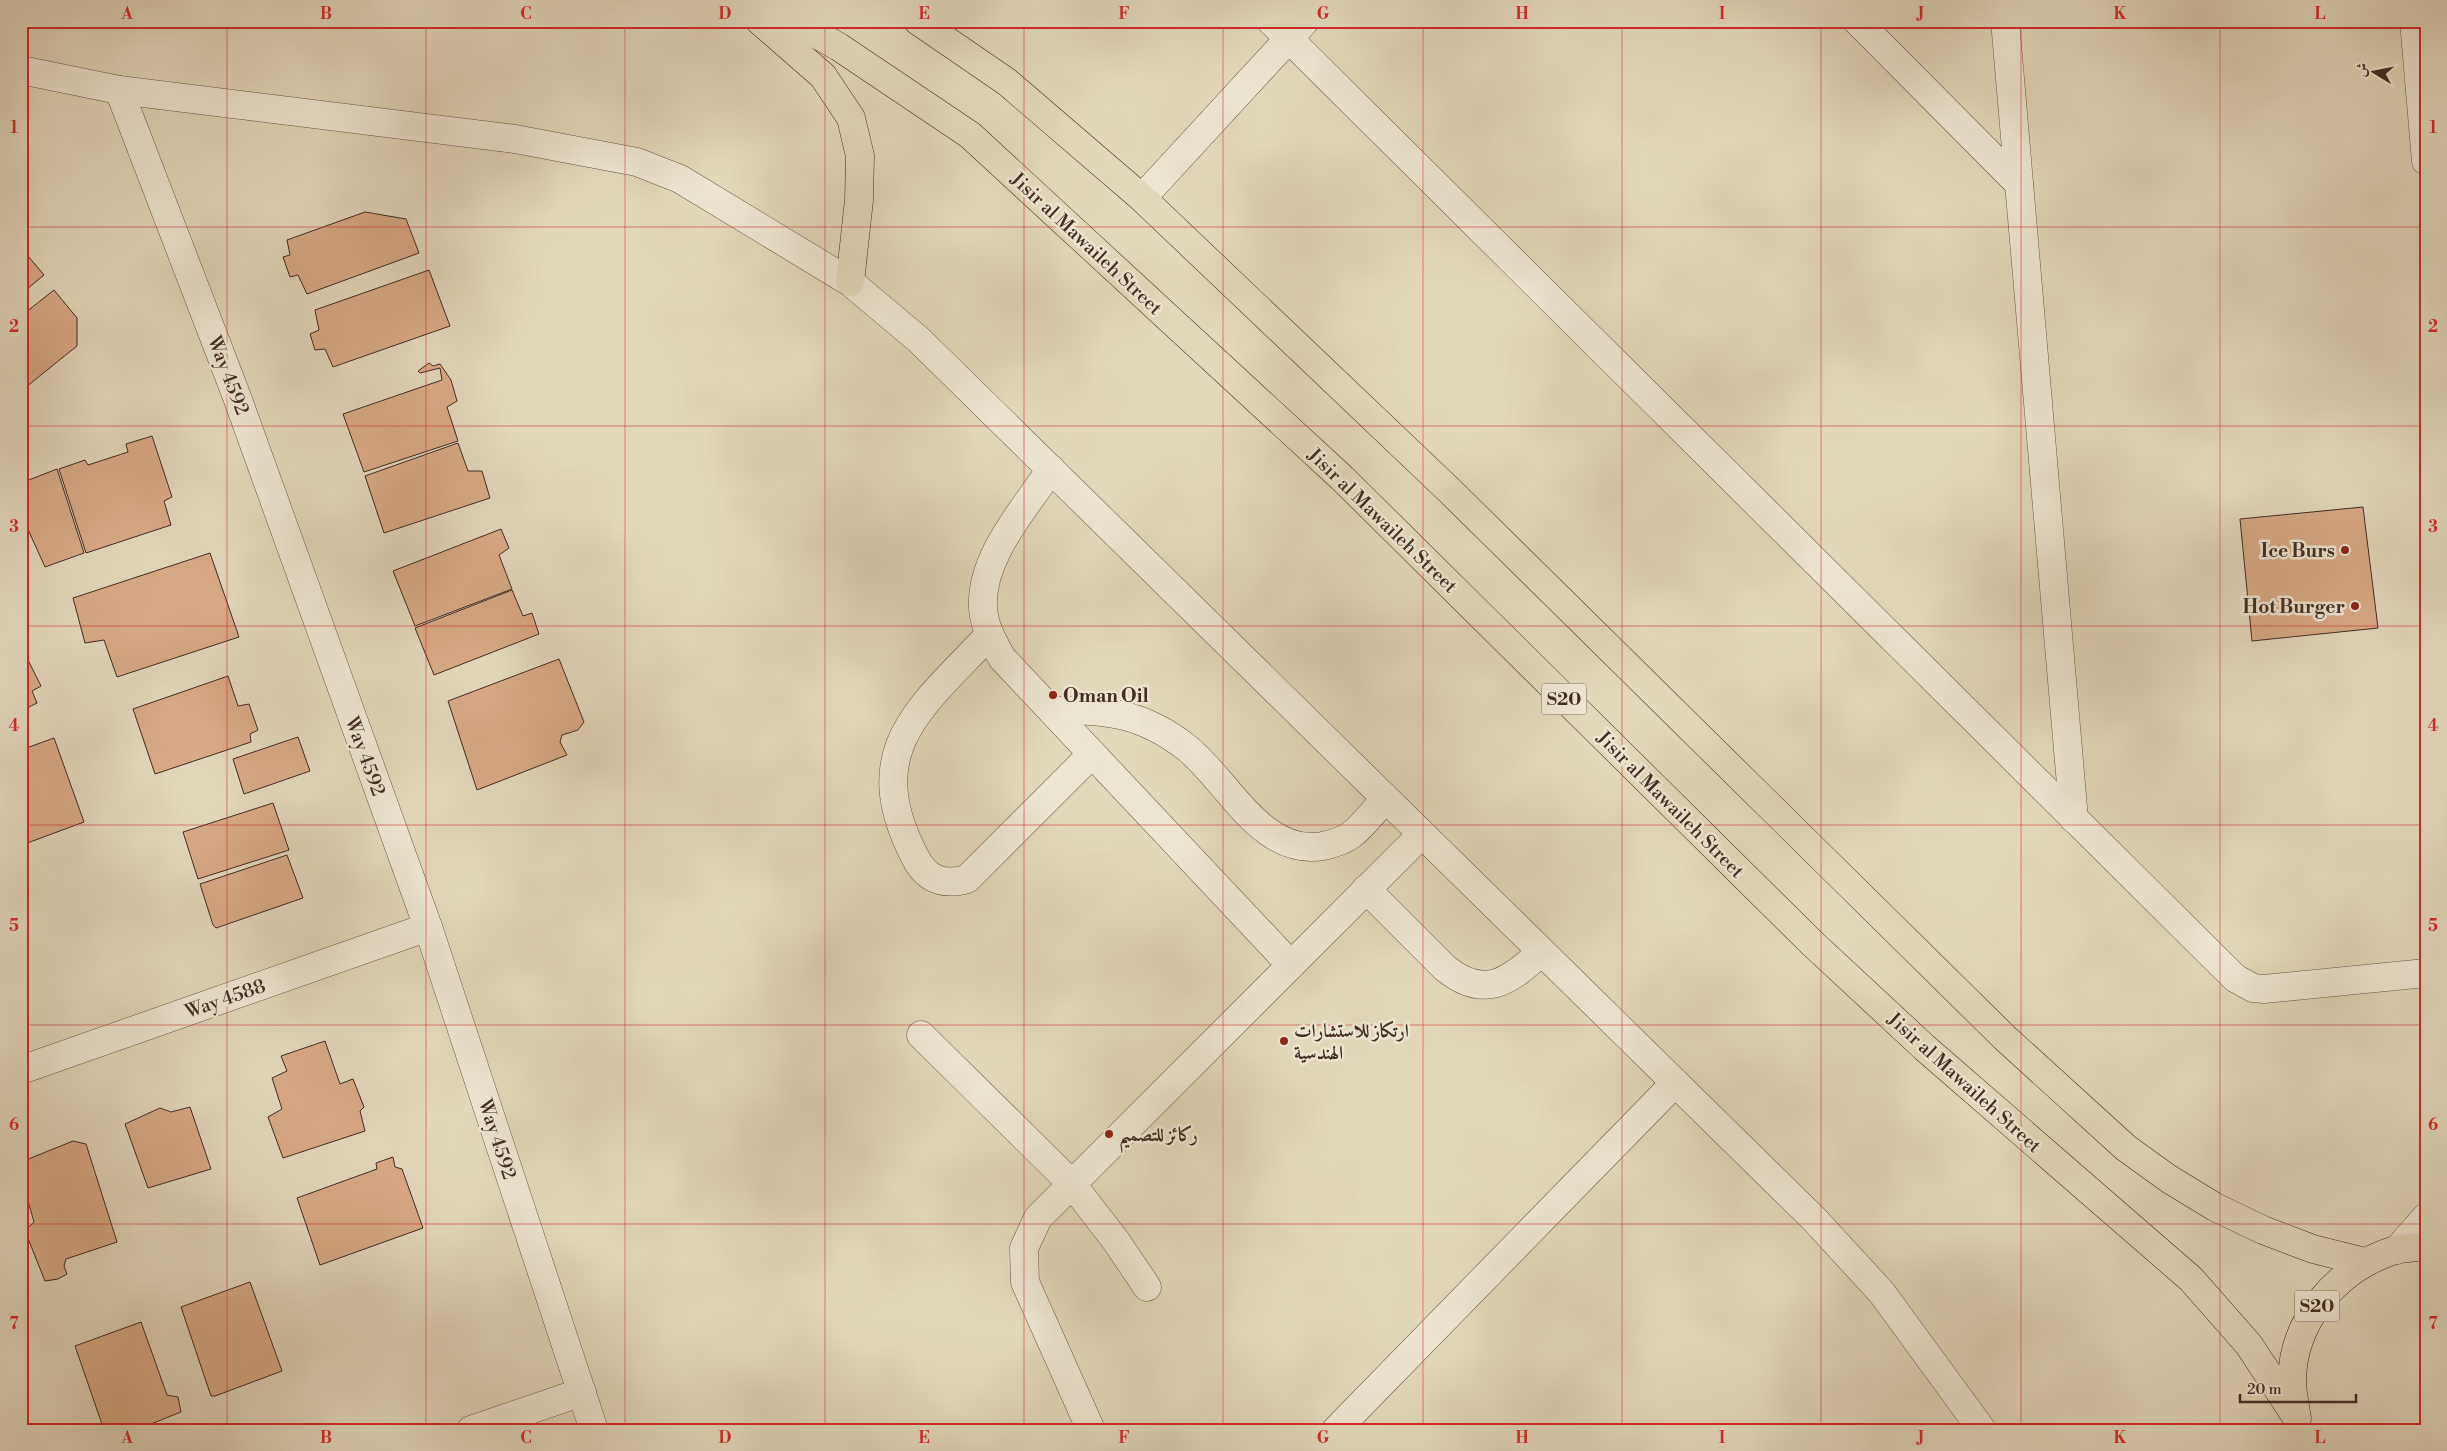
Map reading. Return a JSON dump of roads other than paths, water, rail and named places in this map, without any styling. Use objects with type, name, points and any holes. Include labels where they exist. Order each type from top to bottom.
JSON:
[{"type":"main road","points":[[760,21],[823,76],[851,118],[860,165],[859,200],[850,282]]},
{"type":"main road","name":"Jisir al Mawaileh Street","points":[[793,21],[839,47],[970,135],[1335,471],[1812,943],[1925,1048],[2191,1279],[2249,1345],[2299,1424]]},
{"type":"main road","points":[[918,21],[1007,82],[1142,198],[1450,491],[2004,1037],[2126,1148],[2169,1179],[2231,1214],[2313,1249],[2365,1262]]},
{"type":"main road","name":"S20","points":[[2299,1424],[2292,1382],[2298,1346],[2312,1312],[2335,1284],[2365,1262],[2397,1250],[2426,1246]]},
{"type":"street","points":[[1857,21],[2019,184]]},
{"type":"street","points":[[2005,21],[2074,819]]},
{"type":"street","points":[[2414,21],[2426,156]]},
{"type":"street","points":[[1142,198],[1288,27],[2227,972],[2243,984],[2264,989],[2426,973]]},
{"type":"street","points":[[21,70],[119,90],[515,138],[637,162],[680,179],[850,282],[919,340],[1849,1256],[1912,1332],[1982,1430]]},
{"type":"street","name":"Way 4592","points":[[119,90],[237,397],[428,927],[594,1430]]},
{"type":"street","points":[[1051,470],[992,558],[984,583],[983,609],[989,635],[1002,658],[1291,966]]},
{"type":"street","points":[[989,635],[919,710],[900,743],[892,781],[895,800],[910,846],[920,866],[928,876],[941,882],[955,883],[967,879],[1092,754]]},
{"type":"street","points":[[1052,711],[1088,709],[1124,715],[1158,728],[1188,749],[1259,824],[1274,837],[1292,845],[1311,848],[1332,844],[1350,836],[1385,799]]},
{"type":"street","points":[[1090,1430],[1025,1282],[1023,1266],[1024,1248],[1030,1232],[1038,1218],[1422,834]]},
{"type":"street","points":[[1366,889],[1445,968],[1456,977],[1470,983],[1484,985],[1512,978],[1541,952]]},
{"type":"street","name":"Way 4588","points":[[21,1070],[428,927]]},
{"type":"street","points":[[921,1034],[1072,1184],[1116,1241],[1147,1287]]},
{"type":"street","points":[[1336,1430],[1675,1083]]},
{"type":"street","points":[[2397,1250],[2426,1217]]},
{"type":"street","points":[[471,1430],[582,1392]]},
{"type":"place","name":"Ice Burs","points":[[2345,550]]},
{"type":"place","name":"Hot Burger","points":[[2355,606]]},
{"type":"place","name":"Oman Oil","points":[[1053,695]]},
{"type":"place","name":"ارتكاز للاستشارات الهندسية","points":[[1284,1041]]},
{"type":"place","name":"ركائز للتصميم","points":[[1109,1134]]}]
